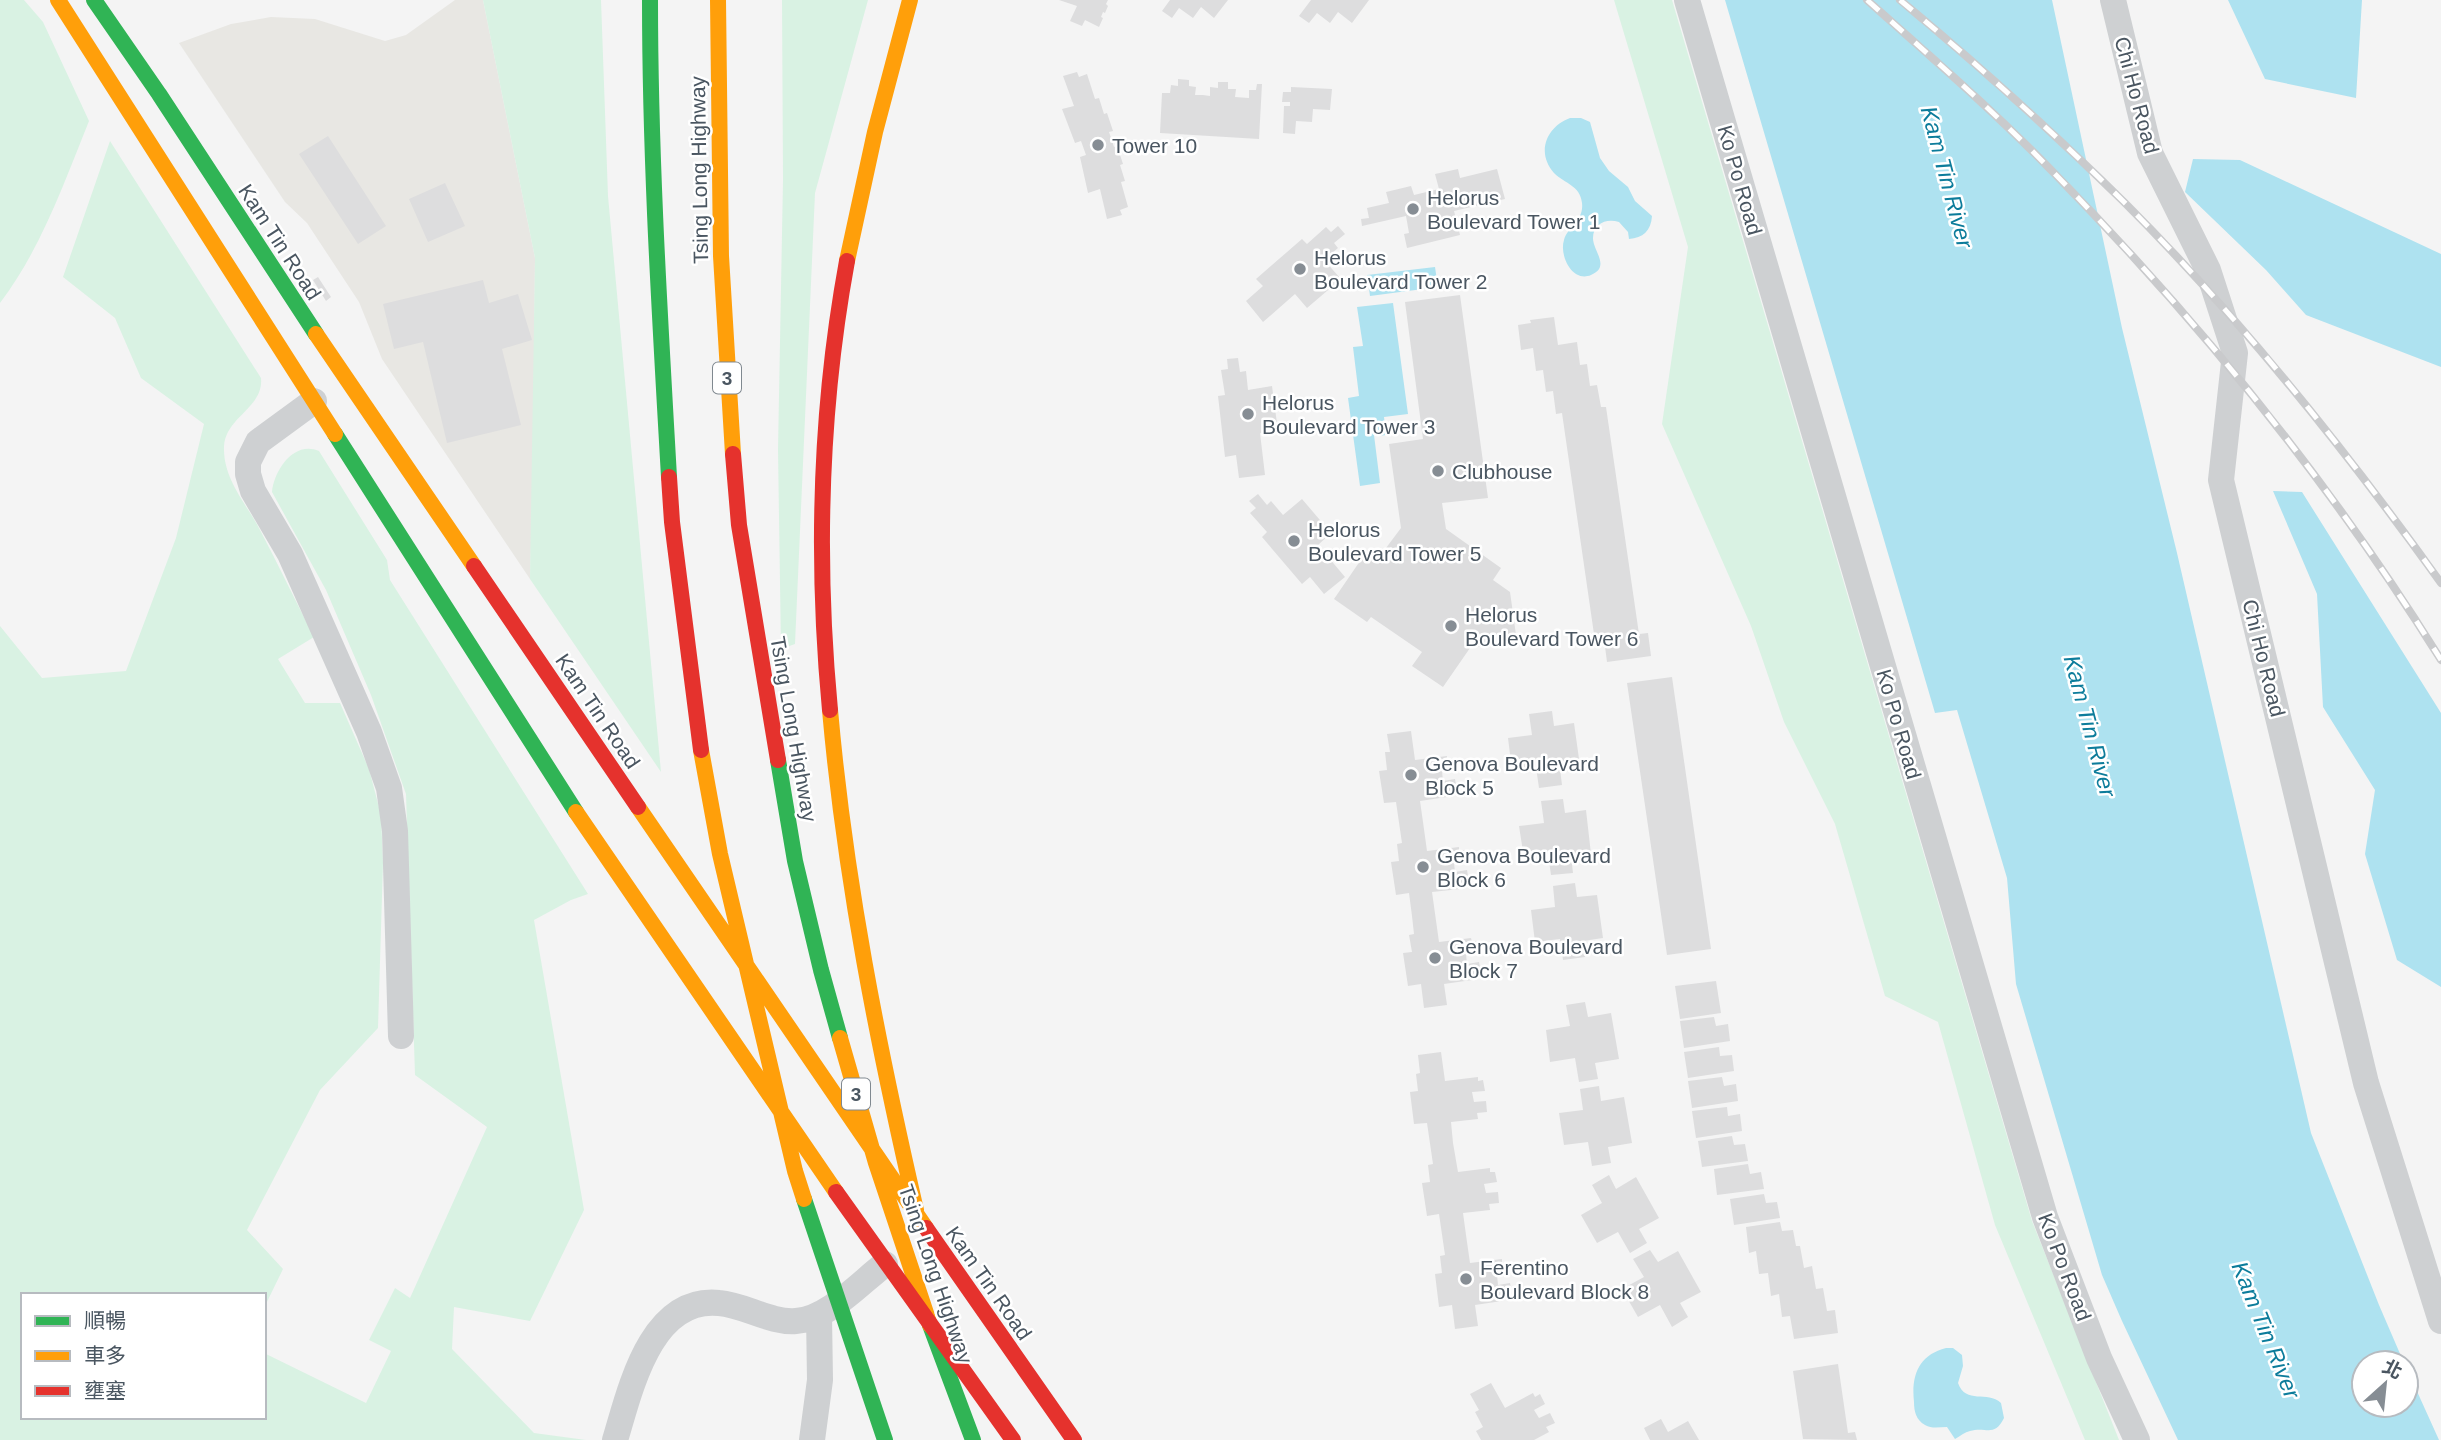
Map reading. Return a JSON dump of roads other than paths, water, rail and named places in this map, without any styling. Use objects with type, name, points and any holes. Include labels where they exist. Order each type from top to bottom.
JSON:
[{"type":"main road","points":[[58,0],[597,844],[885,1264],[1013,1440]]},
{"type":"main road","name":"Kam Tin Road","points":[[94,0],[159,94],[289,296],[865,1141],[1074,1440]]},
{"type":"main road","name":"Tsing Long Highway","points":[[650,0],[658,290],[672,523],[704,764],[720,854],[795,1171],[885,1440]]},
{"type":"main road","name":"Tsing Long Highway","points":[[718,0],[721,230],[728,389],[739,526],[776,752],[795,860],[821,970],[877,1163],[944,1367],[970,1433]]},
{"type":"main road","points":[[910,0],[877,116],[858,201],[833,355],[821,548],[822,631],[831,744],[862,963],[926,1255]]},
{"type":"main road","points":[[933,1282],[970,1433]]},
{"type":"street","name":"Ko Po Road","points":[[1687,0],[2045,1217],[2099,1358],[2137,1440]]},
{"type":"street","name":"Chi Ho Road","points":[[2113,0],[2150,153],[2208,270],[2235,353],[2221,480],[2366,1083],[2441,1321]]},
{"type":"street","points":[[314,401],[258,442],[248,462],[248,474],[253,491],[290,554],[364,721],[389,788],[395,831],[401,1036]]},
{"type":"street","points":[[615,1440],[634,1377],[647,1347],[663,1326],[678,1313],[699,1304],[717,1303],[741,1307],[773,1318],[796,1321],[819,1315],[885,1264]]},
{"type":"street","points":[[812,1440],[820,1380],[819,1315]]},
{"type":"water","name":"Kam Tin River","points":[[1725,0],[2052,0],[2122,328],[2177,553],[2311,1133],[2398,1349],[2350,1349],[2350,1419],[2420,1419],[2420,1398],[2439,1440],[2178,1440],[2102,1275],[2016,984],[2007,878],[1957,710],[1935,713]]},
{"type":"water","points":[[2228,0],[2362,0],[2356,98],[2265,79]]},
{"type":"water","points":[[1570,118],[1581,118],[1590,122],[1600,158],[1609,171],[1628,187],[1635,201],[1652,216],[1648,230],[1629,239],[1628,232],[1619,222],[1606,221],[1598,225],[1593,238],[1600,258],[1600,268],[1591,275],[1584,276],[1578,275],[1568,266],[1563,253],[1566,235],[1581,214],[1581,197],[1575,188],[1554,173],[1545,149],[1550,134]]},
{"type":"water","points":[[2193,159],[2240,160],[2441,254],[2441,367],[2306,315],[2266,270],[2185,192]]},
{"type":"water","points":[[1435,267],[1438,287],[1370,296],[1367,275]]},
{"type":"water","points":[[1393,303],[1408,414],[1384,417],[1386,435],[1378,436],[1375,419],[1372,419],[1380,483],[1360,486],[1348,398],[1359,396],[1353,347],[1363,346],[1357,307]]},
{"type":"water","points":[[2273,491],[2302,492],[2441,713],[2441,987],[2397,960],[2365,854],[2375,790],[2323,707],[2317,594]]},
{"type":"water","points":[[1946,1348],[1953,1348],[1962,1355],[1963,1366],[1958,1383],[1966,1394],[1989,1397],[2001,1403],[2004,1418],[1997,1428],[1970,1431],[1955,1439],[1947,1427],[1928,1426],[1918,1418],[1914,1409],[1913,1392],[1916,1375],[1923,1361]]},
{"type":"railway","points":[[1867,0],[2031,149],[2160,286],[2211,345],[2308,467],[2399,594],[2441,660]]},
{"type":"railway","points":[[1900,0],[2042,124],[2167,246],[2290,386],[2367,483],[2441,583]]},
{"type":"place","name":"Tower 10","points":[[1098,145]]},
{"type":"place","name":"Helorus Boulevard Tower 1","points":[[1413,209]]},
{"type":"place","name":"Helorus Boulevard Tower 2","points":[[1300,269]]},
{"type":"place","name":"Helorus Boulevard Tower 3","points":[[1248,414]]},
{"type":"place","name":"Clubhouse","points":[[1438,471]]},
{"type":"place","name":"Helorus Boulevard Tower 5","points":[[1294,541]]},
{"type":"place","name":"Helorus Boulevard Tower 6","points":[[1451,626]]},
{"type":"place","name":"Genova Boulevard Block 5","points":[[1411,775]]},
{"type":"place","name":"Genova Boulevard Block 6","points":[[1423,867]]},
{"type":"place","name":"Genova Boulevard Block 7","points":[[1435,958]]},
{"type":"place","name":"Ferentino Boulevard Block 8","points":[[1466,1279]]}]
